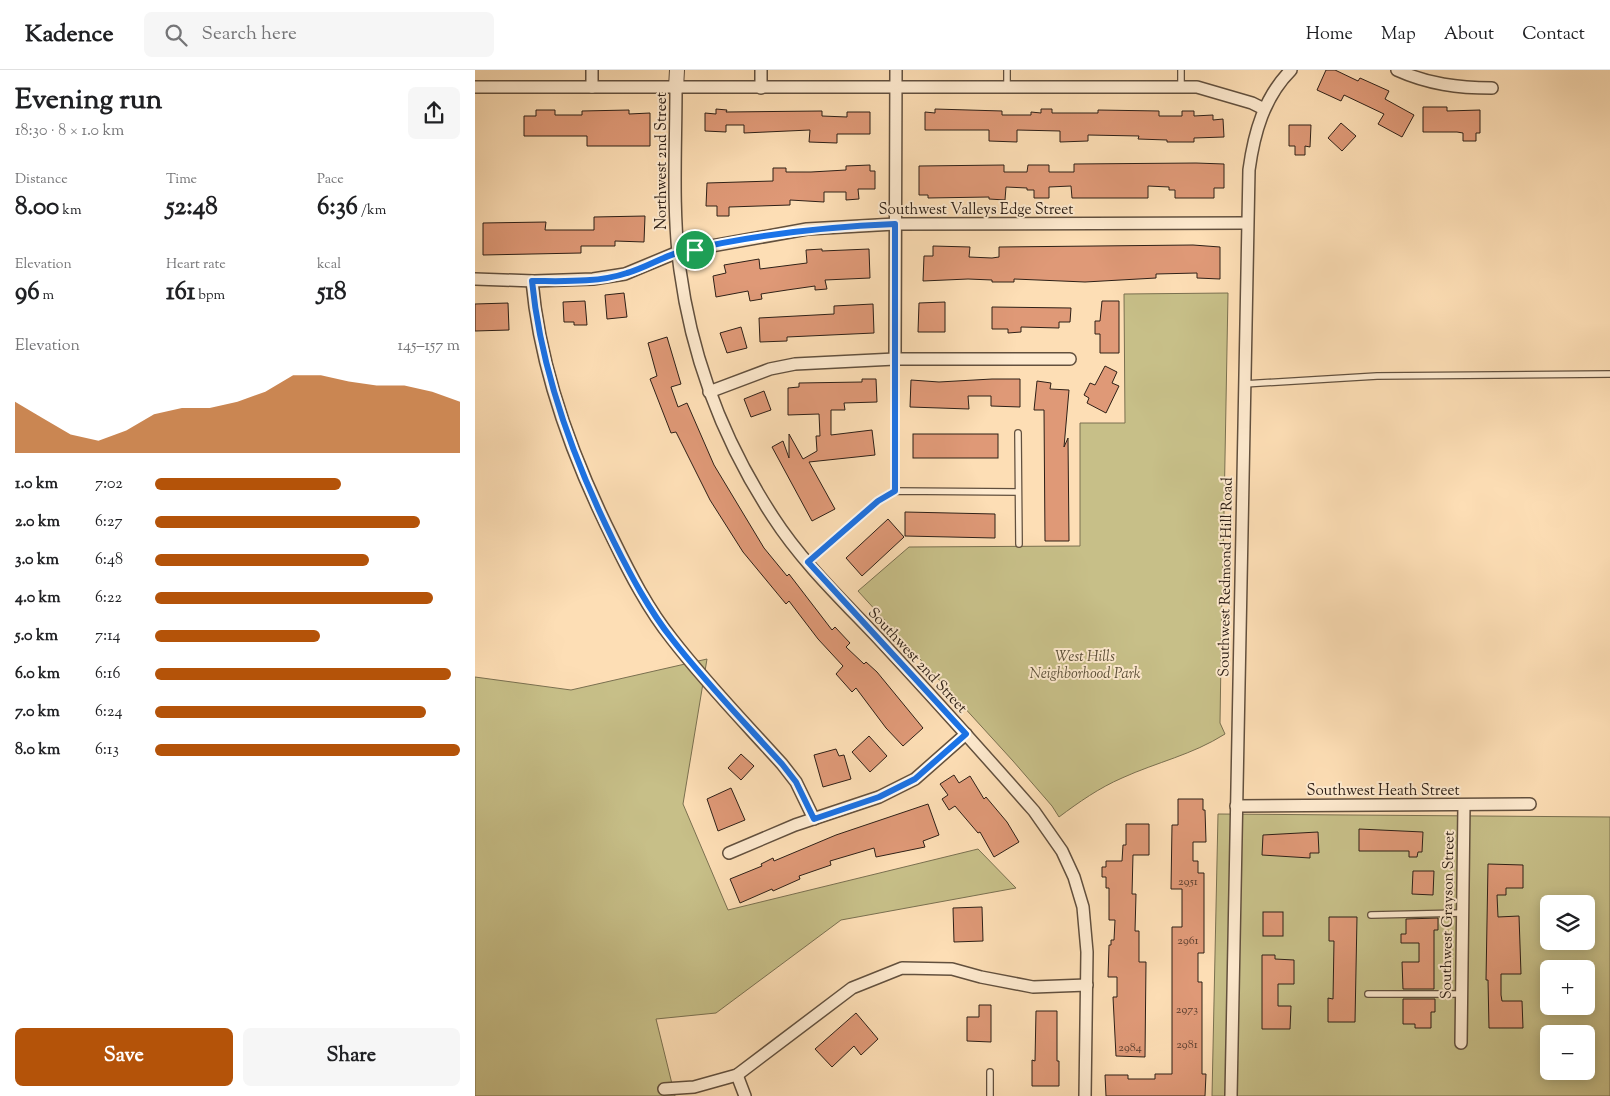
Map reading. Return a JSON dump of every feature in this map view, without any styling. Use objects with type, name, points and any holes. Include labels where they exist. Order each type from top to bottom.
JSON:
[{"type":"street","points":[[592,70],[592,87]]},
{"type":"street","name":"Northwest 2nd Street","points":[[677,70],[676,207],[678,252]]},
{"type":"street","points":[[761,70],[761,88]]},
{"type":"street","points":[[895,359],[896,70]]},
{"type":"street","name":"Southwest Redmond Hill Road","points":[[1231,1096],[1247,223],[1251,154],[1253,140],[1264,109],[1291,70]]},
{"type":"street","points":[[1397,70],[1414,78],[1444,86],[1492,88]]},
{"type":"street","points":[[475,87],[1197,87],[1218,92],[1264,109]]},
{"type":"street","name":"Southwest Valleys Edge Street","points":[[475,279],[532,281],[593,279],[625,274],[678,252],[807,229],[895,224],[1247,223]]},
{"type":"street","name":"Southwest 2nd Street","points":[[678,252],[690,323],[709,392],[743,468],[774,519],[808,562],[966,734],[1034,812],[1062,851],[1075,877],[1083,907],[1087,952],[1085,1096]]},
{"type":"street","points":[[532,281],[534,307],[547,363],[569,440],[599,512],[636,586],[672,639],[796,782],[814,819]]},
{"type":"street","points":[[709,392],[770,369],[795,364],[895,359],[1070,359]]},
{"type":"street","points":[[729,853],[759,839],[879,797],[915,779],[966,734]]},
{"type":"street","name":"Southwest Heath Street","points":[[1236,806],[1530,804]]},
{"type":"street","name":"Southwest Grayson Street","points":[[1461,1043],[1464,805]]},
{"type":"street","points":[[664,1089],[694,1086],[737,1075],[853,988],[902,968],[953,969],[981,977],[1033,987],[1087,985]]},
{"type":"street","points":[[737,1075],[745,1096]]},
{"type":"lane","points":[[1007,70],[1007,87]]},
{"type":"lane","points":[[1181,70],[1181,87]]},
{"type":"lane","points":[[895,359],[895,491]]},
{"type":"lane","points":[[1244,384],[1377,376],[1610,374]]},
{"type":"lane","points":[[1018,433],[1019,544]]},
{"type":"lane","points":[[808,562],[878,501],[895,491],[1018,492]]},
{"type":"lane","points":[[1371,915],[1462,913]]},
{"type":"lane","points":[[1368,994],[1461,994]]},
{"type":"lane","points":[[990,1072],[990,1096]]},
{"type":"green space","name":"West Hills Neighborhood Park","points":[[1228,293],[1223,568],[1225,584],[1222,593],[1220,723],[1225,734],[1187,753],[1135,772],[1114,782],[1089,796],[1059,817],[1052,806],[1013,761],[858,591],[909,547],[1080,546],[1080,423],[1125,423],[1124,294]]},
{"type":"green space","points":[[707,659],[683,804],[728,910],[978,849],[1016,888],[841,920],[716,1013],[656,1019],[675,1096],[475,1096],[475,677],[571,690]]},
{"type":"green space","points":[[1218,814],[1610,817],[1610,1096],[1212,1096]]},
{"type":"building","points":[[1326,70],[1335,70],[1358,81],[1360,78],[1389,91],[1385,99],[1414,115],[1402,137],[1378,124],[1384,114],[1344,95],[1341,101],[1317,90]]},
{"type":"building","points":[[1423,107],[1447,107],[1447,111],[1480,110],[1480,133],[1476,133],[1476,141],[1463,141],[1463,133],[1423,132]]},
{"type":"building","points":[[716,109],[727,110],[726,112],[822,111],[822,116],[847,117],[847,112],[870,112],[870,134],[837,134],[837,143],[809,142],[810,130],[744,133],[744,125],[726,125],[726,132],[705,131],[705,113],[716,114]]},
{"type":"building","points":[[935,109],[1002,111],[1002,115],[1031,115],[1031,112],[1041,113],[1041,109],[1052,109],[1052,113],[1098,113],[1098,110],[1159,111],[1159,116],[1182,116],[1182,111],[1194,111],[1194,116],[1213,115],[1213,120],[1223,119],[1224,137],[1194,138],[1194,142],[1167,142],[1167,140],[1138,139],[1139,136],[1088,135],[1088,141],[1060,142],[1060,131],[1017,130],[1017,142],[989,141],[989,130],[925,130],[925,112],[935,113]]},
{"type":"building","points":[[536,110],[555,110],[555,115],[582,115],[582,111],[629,110],[629,114],[650,113],[650,146],[587,146],[587,136],[524,136],[524,116],[536,116]]},
{"type":"building","points":[[1341,123],[1356,136],[1342,151],[1328,138]]},
{"type":"building","points":[[1289,125],[1311,125],[1310,147],[1305,146],[1305,155],[1295,155],[1295,146],[1289,146]]},
{"type":"building","points":[[1074,164],[1224,164],[1224,188],[1214,188],[1214,198],[1175,198],[1175,190],[1169,190],[1169,187],[1148,186],[1148,198],[1072,198],[1071,186],[1049,187],[1049,198],[1034,198],[1034,190],[1027,190],[1027,188],[1006,187],[1005,200],[989,199],[989,197],[928,198],[928,195],[919,195],[919,166],[1004,165],[1004,172],[1027,172],[1028,165],[1049,165],[1049,172],[1074,172]]},
{"type":"building","points":[[870,165],[870,171],[875,171],[875,189],[858,189],[859,199],[846,200],[846,192],[824,192],[824,202],[790,200],[790,205],[729,207],[729,216],[717,216],[717,206],[706,206],[707,183],[773,181],[773,168],[786,168],[786,172],[811,172],[846,170],[846,166]]},
{"type":"building","points":[[645,216],[644,242],[615,241],[615,246],[581,246],[581,253],[483,255],[483,223],[546,222],[545,230],[594,230],[594,217]]},
{"type":"building","points":[[1193,245],[1220,247],[1220,279],[1197,278],[1197,273],[1156,274],[1156,278],[1085,282],[1014,279],[1014,282],[968,279],[923,281],[924,256],[933,256],[933,246],[970,247],[969,257],[992,258],[999,257],[999,247]]},
{"type":"building","points":[[822,249],[822,251],[869,249],[870,278],[825,280],[827,289],[815,290],[815,286],[761,294],[762,299],[750,301],[748,291],[716,297],[713,276],[726,273],[724,265],[759,259],[760,269],[807,263],[806,250]]},
{"type":"building","points":[[624,293],[627,317],[607,319],[605,295]]},
{"type":"building","points":[[585,301],[587,325],[574,325],[574,322],[564,322],[563,302]]},
{"type":"building","points":[[1102,301],[1119,301],[1119,353],[1100,353],[1100,334],[1095,334],[1095,321],[1100,321]]},
{"type":"building","points":[[945,302],[945,332],[918,332],[919,303]]},
{"type":"building","points":[[508,303],[509,330],[475,331],[475,304]]},
{"type":"building","points":[[873,304],[874,333],[787,337],[787,341],[760,342],[759,318],[834,314],[834,306]]},
{"type":"building","points":[[992,307],[1071,308],[1070,322],[1059,322],[1059,328],[1021,327],[1021,332],[1008,333],[1008,329],[992,329]]},
{"type":"building","points":[[741,327],[747,348],[727,353],[720,333]]},
{"type":"building","points":[[667,337],[681,384],[671,387],[678,407],[687,403],[714,465],[764,548],[787,576],[789,574],[832,630],[835,627],[850,643],[846,647],[864,664],[866,662],[877,672],[923,728],[903,746],[886,728],[856,688],[852,692],[836,674],[843,666],[818,639],[789,601],[786,604],[743,552],[710,500],[676,432],[671,433],[650,379],[657,376],[648,343]]},
{"type":"building","points":[[1105,366],[1117,372],[1112,383],[1119,386],[1106,413],[1087,403],[1089,398],[1084,395],[1090,383],[1095,385]]},
{"type":"building","points":[[862,379],[876,379],[877,402],[844,403],[845,410],[831,410],[831,435],[872,430],[875,455],[809,462],[835,509],[812,521],[772,447],[783,441],[789,458],[789,434],[803,459],[817,451],[816,436],[820,436],[819,414],[788,415],[788,388],[799,387],[799,383],[862,382]]},
{"type":"building","points":[[1020,379],[1020,407],[991,406],[991,396],[968,396],[969,409],[910,407],[911,380],[939,382]]},
{"type":"building","points":[[1037,381],[1051,383],[1050,389],[1069,390],[1064,447],[1068,438],[1069,541],[1045,541],[1044,410],[1034,410]]},
{"type":"building","points":[[764,391],[771,410],[751,417],[744,399]]},
{"type":"building","points":[[913,434],[998,434],[998,458],[913,458]]},
{"type":"building","points":[[905,512],[995,514],[995,538],[905,536]]},
{"type":"building","points":[[888,519],[904,537],[862,576],[846,558]]},
{"type":"building","points":[[869,736],[887,756],[870,772],[852,752]]},
{"type":"building","points":[[836,749],[839,756],[844,755],[851,779],[823,787],[814,755]]},
{"type":"building","points":[[741,754],[754,766],[741,780],[728,768]]},
{"type":"building","points":[[954,775],[959,783],[970,776],[984,799],[986,797],[1007,822],[1019,842],[994,857],[980,832],[978,833],[955,806],[949,810],[942,799],[948,795],[940,784]]},
{"type":"building","points":[[731,788],[745,820],[718,831],[707,799]]},
{"type":"building","points":[[1178,799],[1203,799],[1203,810],[1205,810],[1206,842],[1193,842],[1193,861],[1198,861],[1198,873],[1204,873],[1204,953],[1198,953],[1198,982],[1202,982],[1202,1074],[1206,1074],[1205,1096],[1106,1096],[1105,1075],[1128,1075],[1128,1079],[1155,1079],[1155,1074],[1172,1074],[1172,927],[1182,927],[1182,889],[1171,889],[1172,825],[1178,825]]},
{"type":"building","points":[[928,804],[939,835],[923,841],[925,847],[876,857],[874,848],[830,861],[831,865],[799,876],[800,879],[740,903],[730,879],[762,866],[761,864],[773,858],[774,861],[836,835]]},
{"type":"building","points":[[1126,824],[1149,824],[1149,855],[1133,855],[1132,894],[1136,894],[1135,931],[1139,931],[1139,962],[1146,962],[1145,1057],[1116,1056],[1113,997],[1117,997],[1117,977],[1108,977],[1109,945],[1111,945],[1111,940],[1114,940],[1115,920],[1109,920],[1109,888],[1106,888],[1106,877],[1102,877],[1102,867],[1106,867],[1106,861],[1122,861],[1123,845],[1126,845]]},
{"type":"building","points":[[1359,829],[1423,832],[1422,852],[1418,852],[1417,857],[1409,857],[1409,851],[1359,851]]},
{"type":"building","points":[[1318,832],[1319,853],[1310,853],[1310,858],[1262,855],[1263,835]]},
{"type":"building","points":[[1488,864],[1523,865],[1523,888],[1506,888],[1506,895],[1497,895],[1498,917],[1519,916],[1521,974],[1501,974],[1501,995],[1502,1001],[1522,1001],[1523,1028],[1489,1028],[1488,980],[1486,980]]},
{"type":"building","points":[[1413,871],[1434,871],[1433,895],[1412,894]]},
{"type":"building","points":[[982,907],[983,941],[954,942],[953,908]]},
{"type":"building","points":[[1263,912],[1283,912],[1283,936],[1263,936]]},
{"type":"building","points":[[1329,917],[1357,917],[1355,1022],[1328,1022],[1328,998],[1333,999],[1334,941],[1329,941]]},
{"type":"building","points":[[1438,918],[1438,930],[1434,930],[1434,989],[1403,989],[1402,962],[1419,962],[1419,943],[1401,943],[1401,934],[1406,934],[1406,919]]},
{"type":"building","points":[[1262,955],[1275,955],[1275,959],[1294,960],[1294,984],[1278,984],[1278,1006],[1291,1006],[1290,1029],[1262,1029]]},
{"type":"building","points":[[1403,999],[1435,999],[1435,1012],[1431,1012],[1431,1028],[1415,1028],[1415,1024],[1403,1024]]},
{"type":"building","points":[[979,1005],[991,1005],[991,1042],[967,1041],[967,1017],[979,1017]]},
{"type":"building","points":[[1036,1011],[1057,1011],[1059,1086],[1032,1086],[1032,1060],[1035,1061]]},
{"type":"building","points":[[856,1013],[878,1039],[861,1055],[854,1046],[832,1067],[815,1049]]},
{"type":"route","points":[[895,224],[895,491],[878,501],[808,562],[966,734],[915,779],[879,797],[814,819],[796,782],[672,639],[636,586],[599,512],[569,440],[547,363],[534,307],[532,281],[593,279],[625,274],[678,252],[695,250],[735,240],[807,229],[895,224]]}]
